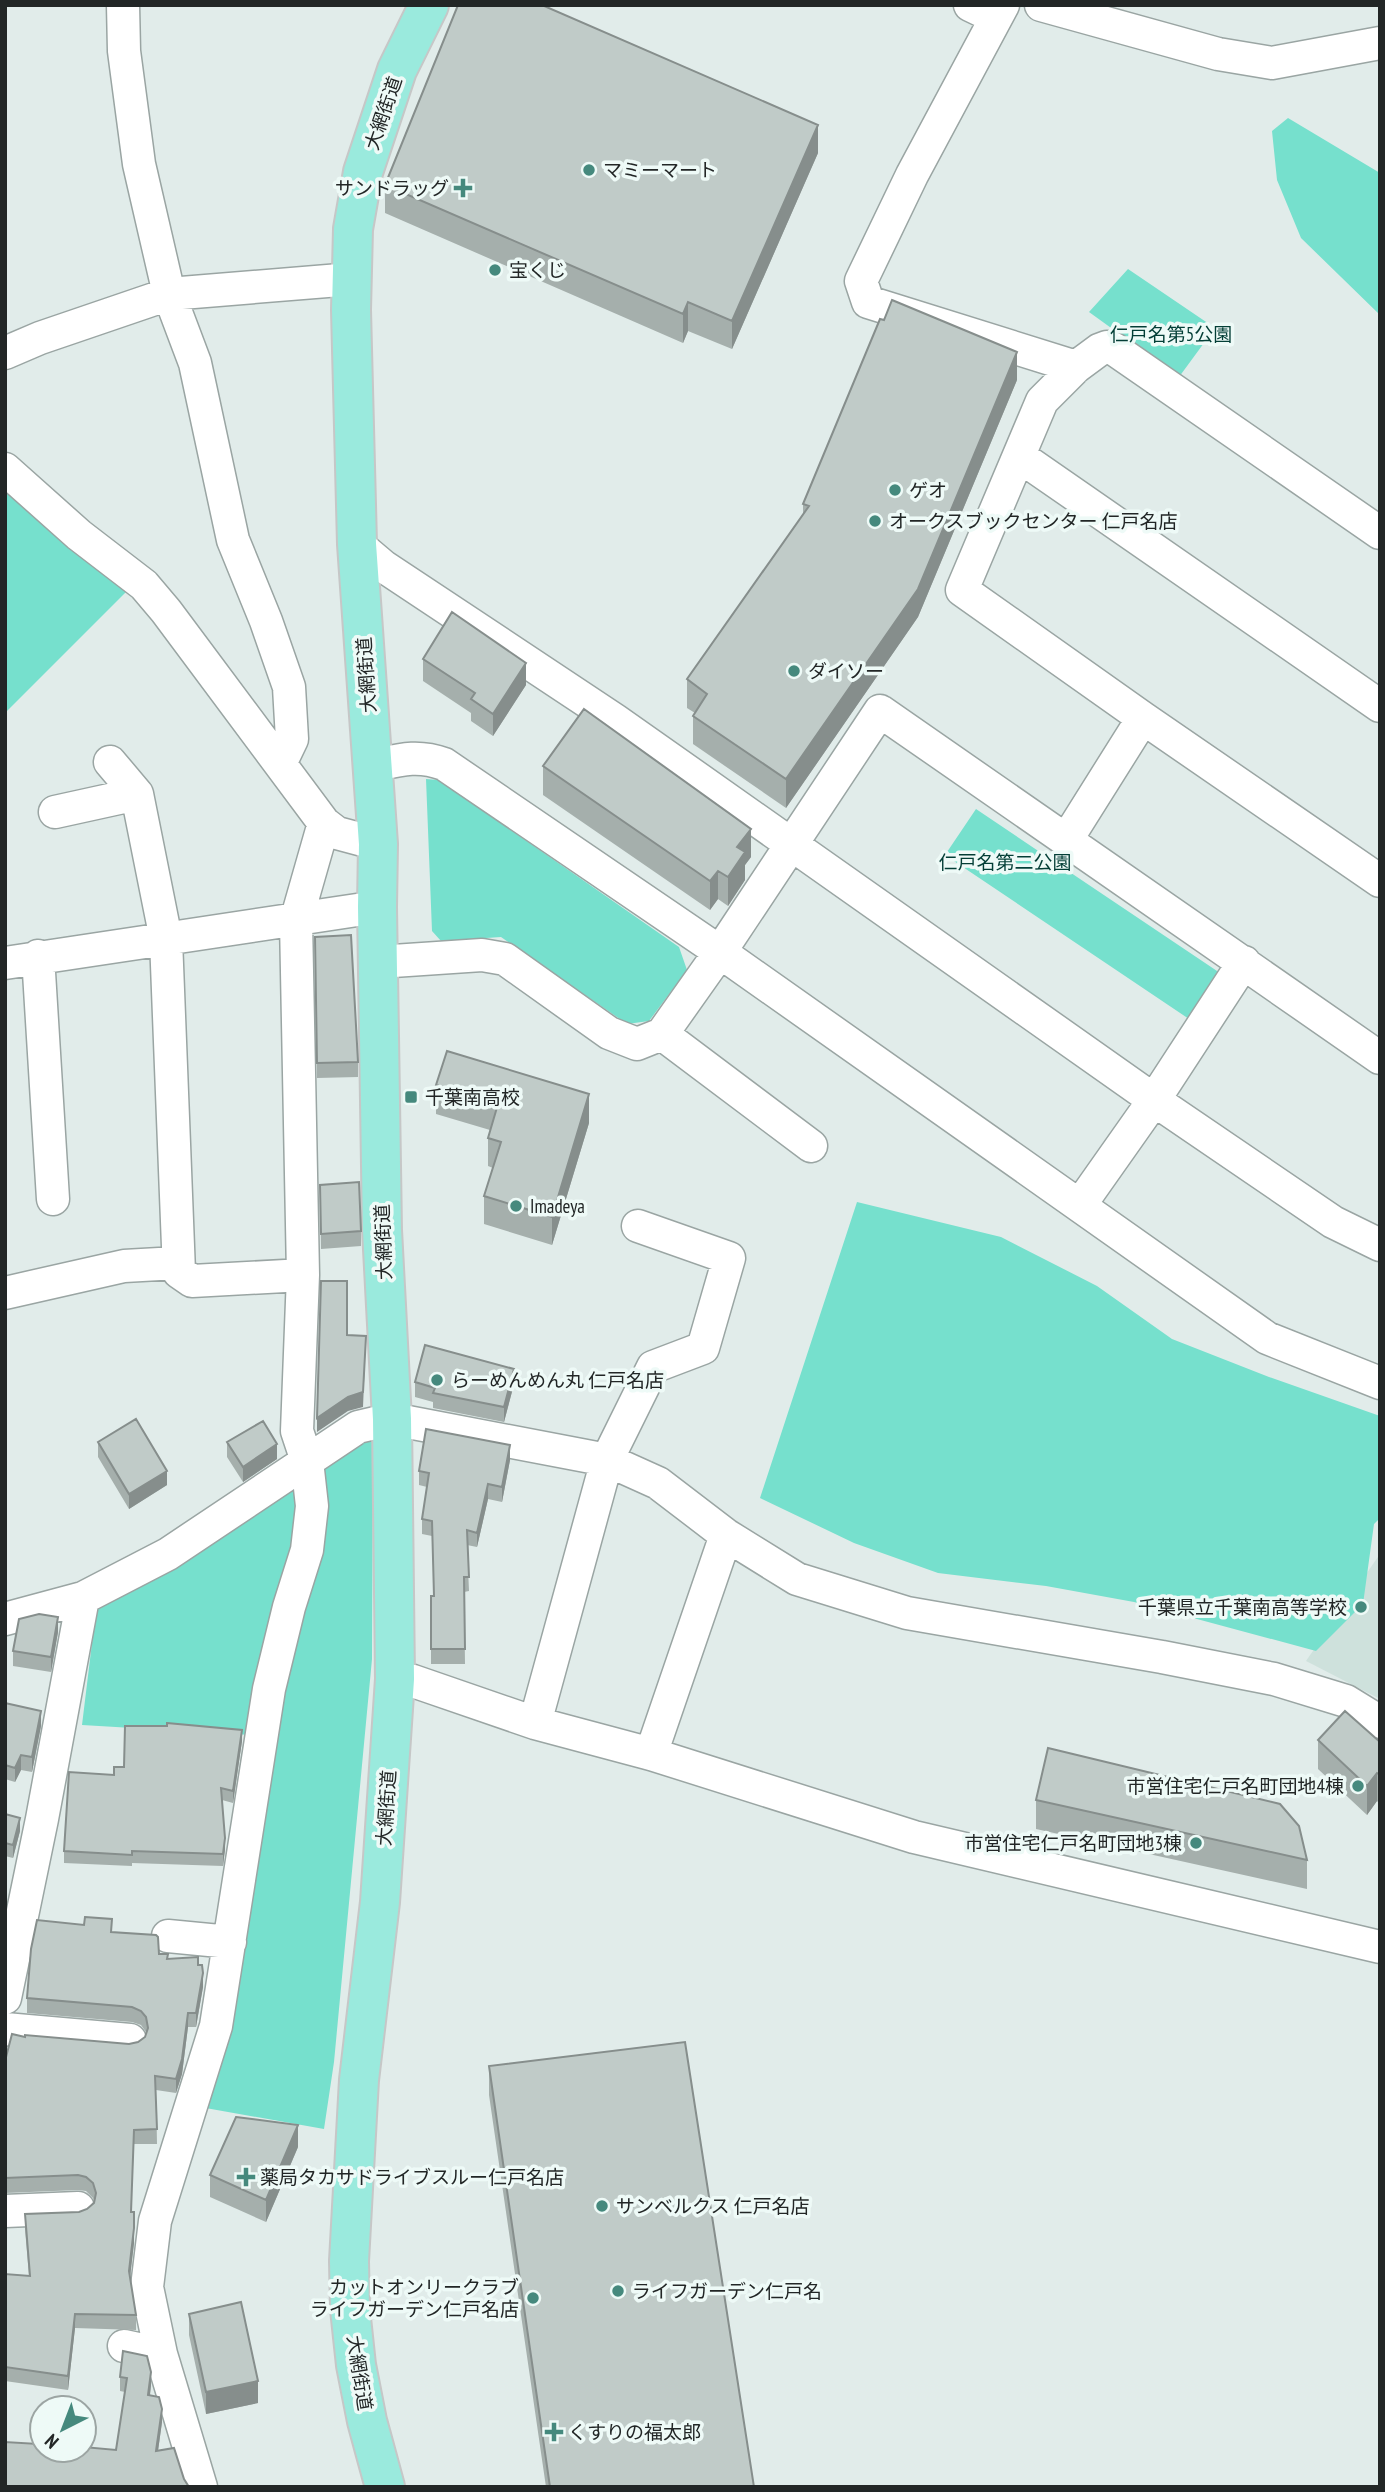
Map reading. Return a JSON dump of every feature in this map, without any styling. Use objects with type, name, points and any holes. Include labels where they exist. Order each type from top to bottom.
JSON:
[{"type":"main road","name":"大網街道","points":[[385,2487],[367,2421],[356,2365],[350,2309],[349,2261],[359,2080],[380,1902],[395,1679],[392,1419],[382,1230],[378,844],[357,544],[352,419],[352,279],[353,229],[363,172],[397,70],[429,5]]},
{"type":"street","points":[[123,5],[124,51],[139,164],[169,294],[195,363],[233,540],[289,687],[292,739],[281,762]]},
{"type":"street","points":[[1041,5],[1218,54],[1272,63],[1380,43]]},
{"type":"street","points":[[989,9],[860,281],[868,302],[1076,367]]},
{"type":"street","points":[[5,352],[169,294],[352,279]]},
{"type":"street","points":[[1380,533],[1114,349],[1107,347],[1076,367],[1042,401],[962,590],[1380,881]]},
{"type":"street","points":[[1019,456],[1380,706]]},
{"type":"street","points":[[5,469],[79,535],[144,585],[281,762],[324,823],[337,833],[378,844]]},
{"type":"street","points":[[357,544],[383,566],[615,720],[1153,1100],[1333,1222],[1380,1245]]},
{"type":"street","points":[[378,962],[482,955],[505,959],[609,1033],[637,1044],[662,1034],[720,952],[880,711],[1380,1058]]},
{"type":"street","points":[[1067,839],[1143,718]]},
{"type":"street","points":[[371,766],[426,758],[444,764],[720,952],[1267,1338],[1380,1383]]},
{"type":"street","points":[[110,762],[137,794],[166,939],[179,1272],[192,1282],[303,1275]]},
{"type":"street","points":[[55,812],[137,794]]},
{"type":"street","points":[[201,2487],[161,2354],[147,2287],[155,2221],[216,2026],[269,1689],[307,1550],[312,1506],[307,1461],[297,1431],[303,1275],[296,921],[324,823]]},
{"type":"street","points":[[53,1199],[15,955],[166,939],[377,907]]},
{"type":"street","points":[[1080,1205],[1244,962]]},
{"type":"street","points":[[662,1034],[811,1146]]},
{"type":"street","points":[[535,1723],[607,1460],[653,1367],[703,1348],[729,1258],[638,1226]]},
{"type":"street","points":[[5,1293],[124,1266],[177,1263]]},
{"type":"street","points":[[5,1619],[83,1598],[168,1554],[358,1427],[392,1419],[607,1460],[658,1483],[726,1535],[797,1579],[907,1613],[1274,1679],[1346,1701],[1380,1722]]},
{"type":"street","points":[[651,1754],[726,1535]]},
{"type":"street","points":[[5,1998],[83,1598]]},
{"type":"street","points":[[395,1679],[413,1681],[535,1723],[651,1754],[914,1837],[1380,1948]]},
{"type":"street","points":[[168,1936],[230,1942]]},
{"type":"street","points":[[5,2029],[130,2040]]},
{"type":"street","points":[[5,2211],[78,2208]]},
{"type":"street","points":[[124,2346],[161,2354]]},
{"type":"shaded area","name":"千葉県立千葉南高等学校","points":[[1380,1554],[1380,1699],[1306,1661]]},
{"type":"green space","points":[[1288,118],[1380,173],[1380,315],[1301,238],[1277,180],[1272,131]]},
{"type":"green space","name":"仁戸名第5公園","points":[[1128,269],[1215,328],[1179,377],[1089,312]]},
{"type":"green space","points":[[5,482],[129,589],[5,713]]},
{"type":"green space","points":[[426,779],[439,780],[679,947],[687,970],[649,1021],[627,1024],[501,937],[441,941],[432,931]]},
{"type":"green space","name":"仁戸名第二公園","points":[[976,809],[1223,975],[1192,1021],[945,855]]},
{"type":"green space","points":[[857,1202],[1001,1237],[1097,1286],[1172,1339],[1380,1416],[1380,1518],[1374,1524],[1363,1604],[1316,1651],[1134,1602],[1046,1586],[938,1573],[854,1543],[760,1498]]},
{"type":"green space","points":[[359,1435],[373,1441],[372,1659],[334,2062],[324,2129],[200,2107],[271,1731],[320,1546],[325,1456]]},
{"type":"green space","points":[[297,1479],[301,1541],[271,1612],[263,1683],[251,1735],[82,1725],[97,1602]]},
{"type":"building","points":[[458,5],[542,5],[818,125],[732,321],[688,302],[683,314],[385,185]]},
{"type":"building","points":[[892,300],[1017,352],[918,589],[786,779],[693,716],[707,694],[687,679],[809,506],[803,504],[880,319],[884,320]]},
{"type":"building","points":[[452,612],[526,663],[493,714],[471,699],[475,693],[423,659]]},
{"type":"building","points":[[584,709],[751,829],[737,847],[745,852],[728,877],[718,871],[710,881],[543,766]]},
{"type":"building","points":[[351,935],[358,1062],[317,1063],[315,937]]},
{"type":"building","points":[[447,1051],[589,1094],[552,1217],[484,1196],[501,1142],[488,1138],[498,1104],[436,1085]]},
{"type":"building","points":[[359,1182],[361,1231],[321,1234],[320,1185]]},
{"type":"building","points":[[321,1281],[347,1281],[347,1335],[366,1336],[363,1392],[348,1397],[317,1418]]},
{"type":"building","points":[[425,1345],[514,1369],[504,1407],[433,1393],[435,1388],[415,1382]]},
{"type":"building","points":[[136,1419],[167,1471],[129,1494],[98,1442]]},
{"type":"building","points":[[263,1421],[277,1444],[243,1467],[227,1442]]},
{"type":"building","points":[[426,1429],[510,1445],[502,1487],[488,1484],[477,1533],[467,1530],[469,1577],[464,1577],[465,1649],[431,1649],[431,1596],[434,1596],[432,1521],[422,1519],[429,1473],[419,1471]]},
{"type":"building","points":[[39,1614],[58,1617],[51,1657],[13,1651],[19,1619]]},
{"type":"building","points":[[5,1703],[41,1711],[32,1757],[21,1755],[15,1768],[5,1765]]},
{"type":"building","points":[[1345,1711],[1380,1742],[1380,1775],[1377,1773],[1367,1786],[1318,1740]]},
{"type":"building","points":[[167,1723],[242,1730],[233,1791],[221,1788],[225,1838],[223,1854],[132,1851],[132,1855],[64,1851],[69,1772],[114,1775],[114,1767],[124,1767],[125,1726],[167,1726]]},
{"type":"building","points":[[1048,1748],[1280,1804],[1299,1826],[1307,1860],[1036,1800]]},
{"type":"building","points":[[5,1814],[20,1818],[13,1845],[5,1843]]},
{"type":"building","points":[[85,1917],[112,1919],[111,1932],[156,1935],[159,1954],[168,1954],[167,1959],[198,1957],[198,1965],[202,1965],[203,1973],[196,2013],[188,2013],[182,2059],[176,2079],[155,2076],[157,2129],[134,2130],[131,2212],[134,2212],[134,2228],[129,2271],[136,2315],[75,2314],[68,2376],[5,2367],[5,2274],[30,2276],[25,2214],[79,2212],[94,2203],[96,2193],[93,2183],[78,2175],[5,2178],[5,2061],[12,2034],[129,2044],[145,2037],[148,2028],[146,2017],[132,2007],[27,1998],[31,1949],[37,1920],[84,1925]]},
{"type":"building","name":"ライフガーデン仁戸名","points":[[685,2042],[754,2487],[550,2487],[489,2066]]},
{"type":"building","points":[[236,2117],[298,2125],[266,2200],[210,2175]]},
{"type":"building","points":[[241,2302],[258,2381],[206,2392],[189,2314]]},
{"type":"building","points":[[123,2351],[147,2356],[151,2372],[148,2395],[159,2397],[162,2409],[156,2451],[174,2448],[189,2487],[5,2487],[5,2442],[28,2443],[28,2464],[98,2464],[98,2448],[116,2450],[127,2378],[120,2377]]},
{"type":"place","name":"マミーマート","points":[[589,170]]},
{"type":"place","name":"サンドラッグ","points":[[463,188]]},
{"type":"place","name":"宝くじ","points":[[495,270]]},
{"type":"place","name":"ゲオ","points":[[895,490]]},
{"type":"place","name":"オークスブックセンター 仁戸名店","points":[[875,521]]},
{"type":"place","name":"ダイソー","points":[[794,671]]},
{"type":"place","name":"千葉南高校","points":[[411,1097]]},
{"type":"place","name":"Imadeya","points":[[516,1206]]},
{"type":"place","name":"らーめんめん丸 仁戸名店","points":[[437,1380]]},
{"type":"place","name":"千葉県立千葉南高等学校","points":[[1361,1607]]},
{"type":"place","name":"市営住宅仁戸名町団地4棟","points":[[1358,1786]]},
{"type":"place","name":"市営住宅仁戸名町団地3棟","points":[[1196,1843]]},
{"type":"place","name":"薬局タカサドライブスルー仁戸名店","points":[[246,2177]]},
{"type":"place","name":"サンベルクス 仁戸名店","points":[[602,2206]]},
{"type":"place","name":"ライフガーデン仁戸名","points":[[618,2291]]},
{"type":"place","name":"カットオンリークラブ ライフガーデン仁戸名店","points":[[533,2298]]},
{"type":"place","name":"くすりの福太郎","points":[[554,2432]]}]
